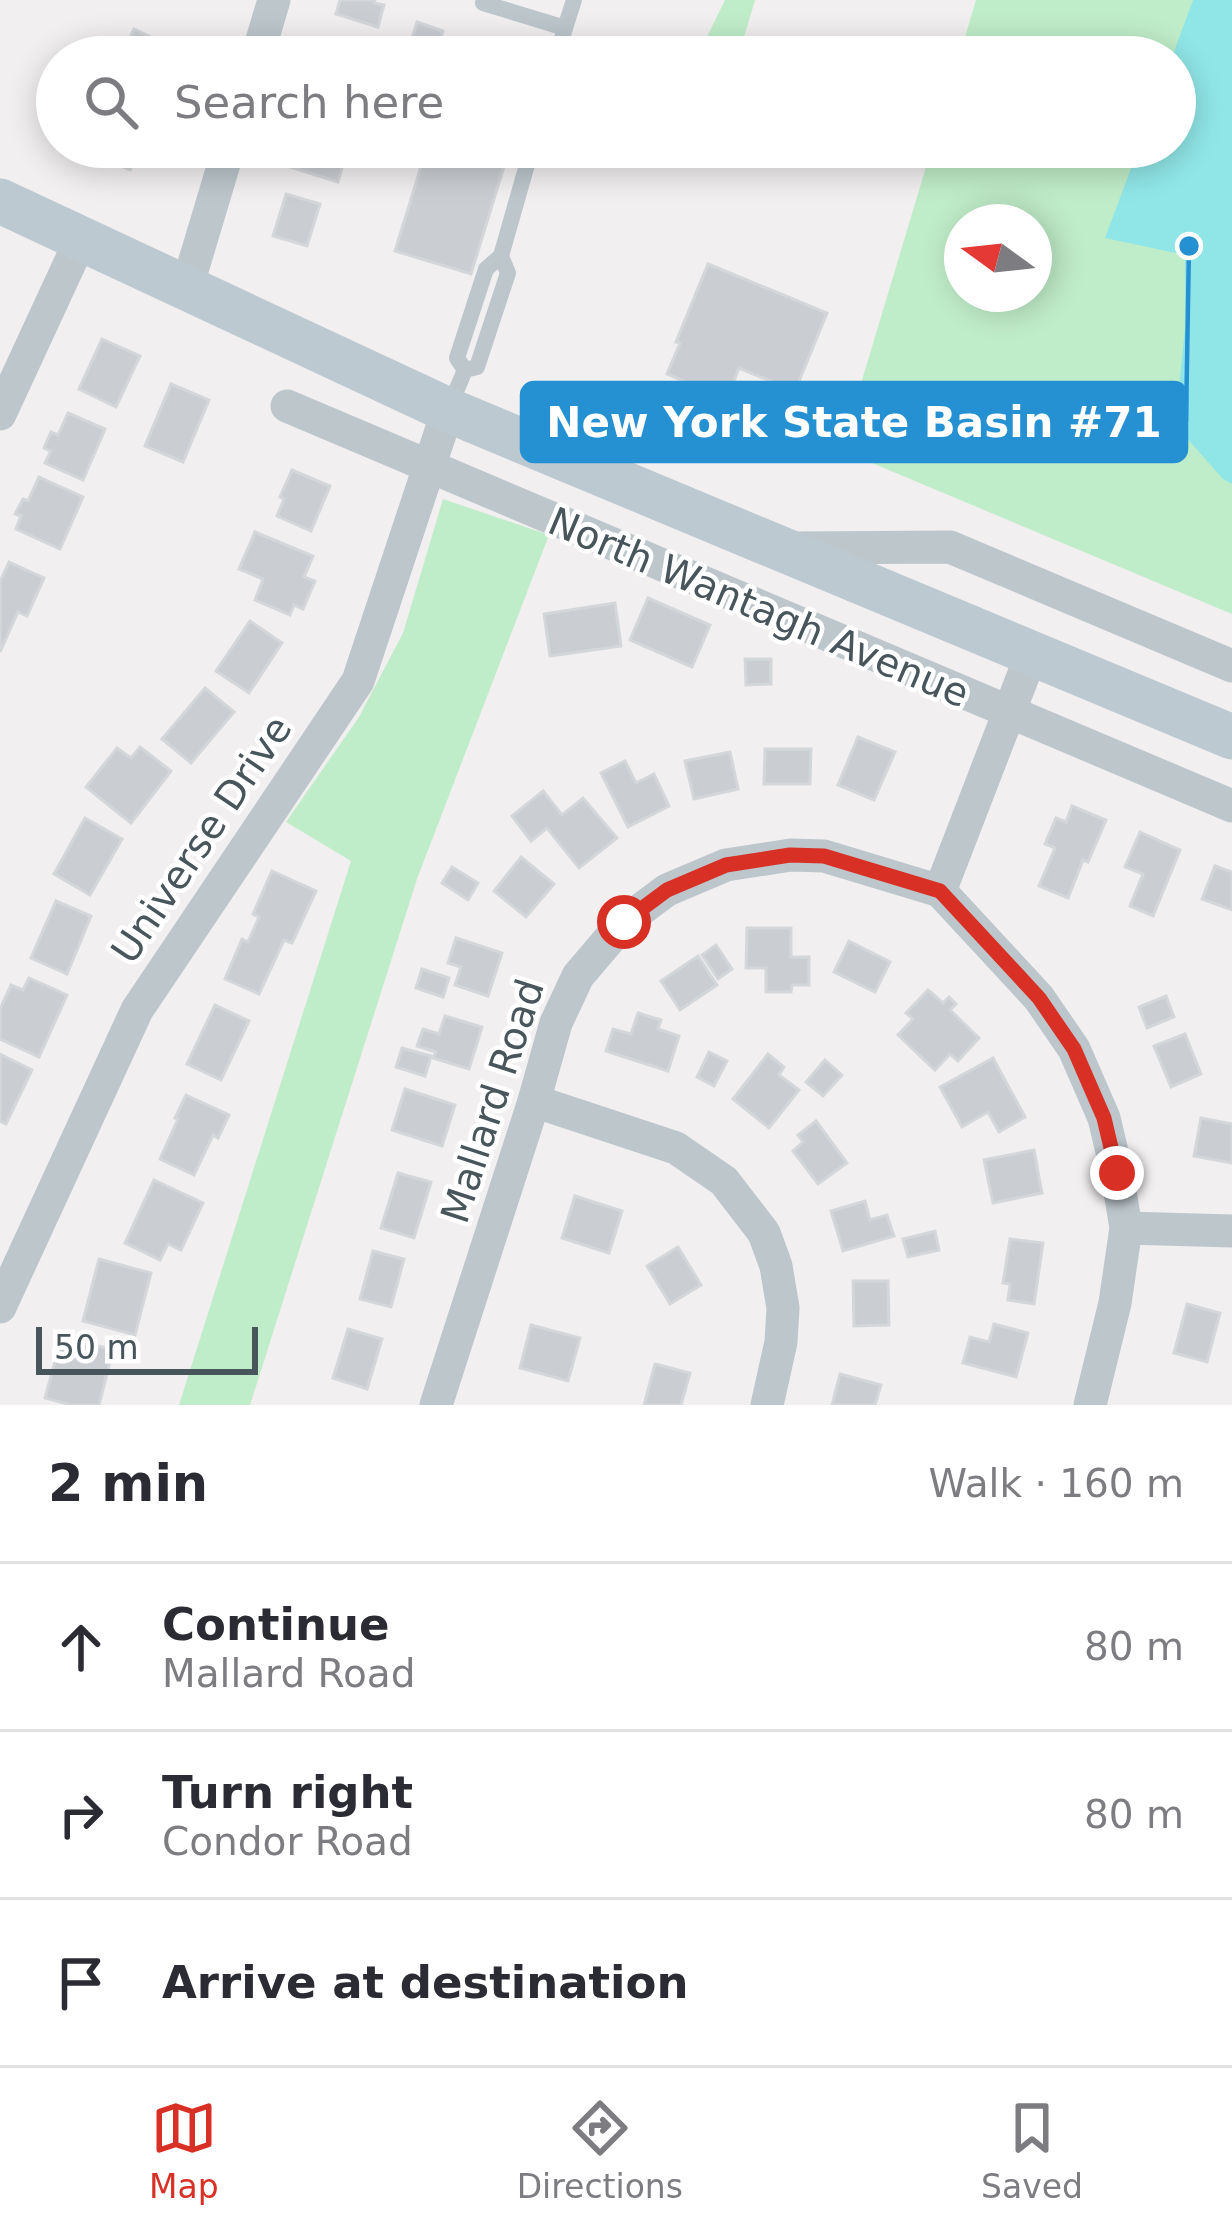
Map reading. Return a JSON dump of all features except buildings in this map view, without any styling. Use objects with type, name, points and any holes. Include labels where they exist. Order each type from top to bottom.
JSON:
[{"type":"main road","name":"North Wantagh Avenue","points":[[0,201],[187,287],[457,390],[779,548],[1232,736]]},
{"type":"street","points":[[263,36],[274,0]]},
{"type":"street","points":[[187,287],[223,168]]},
{"type":"street","points":[[0,414],[81,239]]},
{"type":"street","name":"Universe Drive","points":[[0,1307],[137,1010],[358,681],[457,390]]},
{"type":"street","name":"North Wantagh Avenue","points":[[287,406],[1232,806]]},
{"type":"street","name":"North Wantagh Avenue","points":[[779,548],[950,547],[1232,666]]},
{"type":"street","points":[[1032,653],[940,891],[1039,998],[1074,1049],[1104,1118],[1126,1228],[1115,1303],[1090,1405]]},
{"type":"street","name":"Mallard Road","points":[[436,1405],[556,1024],[578,976],[624,922],[667,890],[726,865],[790,855],[824,856],[940,891]]},
{"type":"street","points":[[534,1101],[676,1148],[724,1181],[764,1233],[776,1266],[783,1309],[781,1342],[766,1405]]},
{"type":"street","points":[[1126,1228],[1232,1232]]},
{"type":"lane","points":[[484,0],[565,28]]},
{"type":"lane","points":[[563,36],[574,0]]},
{"type":"lane","points":[[457,390],[477,367],[499,301],[508,272],[502,256],[526,168]]},
{"type":"green space","points":[[725,0],[755,0],[744,36],[707,36]]},
{"type":"green space","points":[[976,0],[1232,0],[1232,614],[841,450],[926,168],[1196,168],[1196,36],[965,36]]},
{"type":"green space","points":[[443,499],[549,535],[417,879],[250,1405],[179,1405],[351,861],[286,822],[359,717],[403,633]]},
{"type":"water","points":[[1193,0],[1232,0],[1232,484],[1175,425],[1185,328],[1185,255],[1105,238],[1131,168],[1196,168],[1196,36],[1180,36]]},
{"type":"place","name":"New York State Basin #71","points":[[1189,246]]},
{"type":"route","points":[[624,922],[667,890],[726,865],[790,855],[824,856],[940,891],[1039,998],[1074,1049],[1104,1118],[1117,1173]]}]
